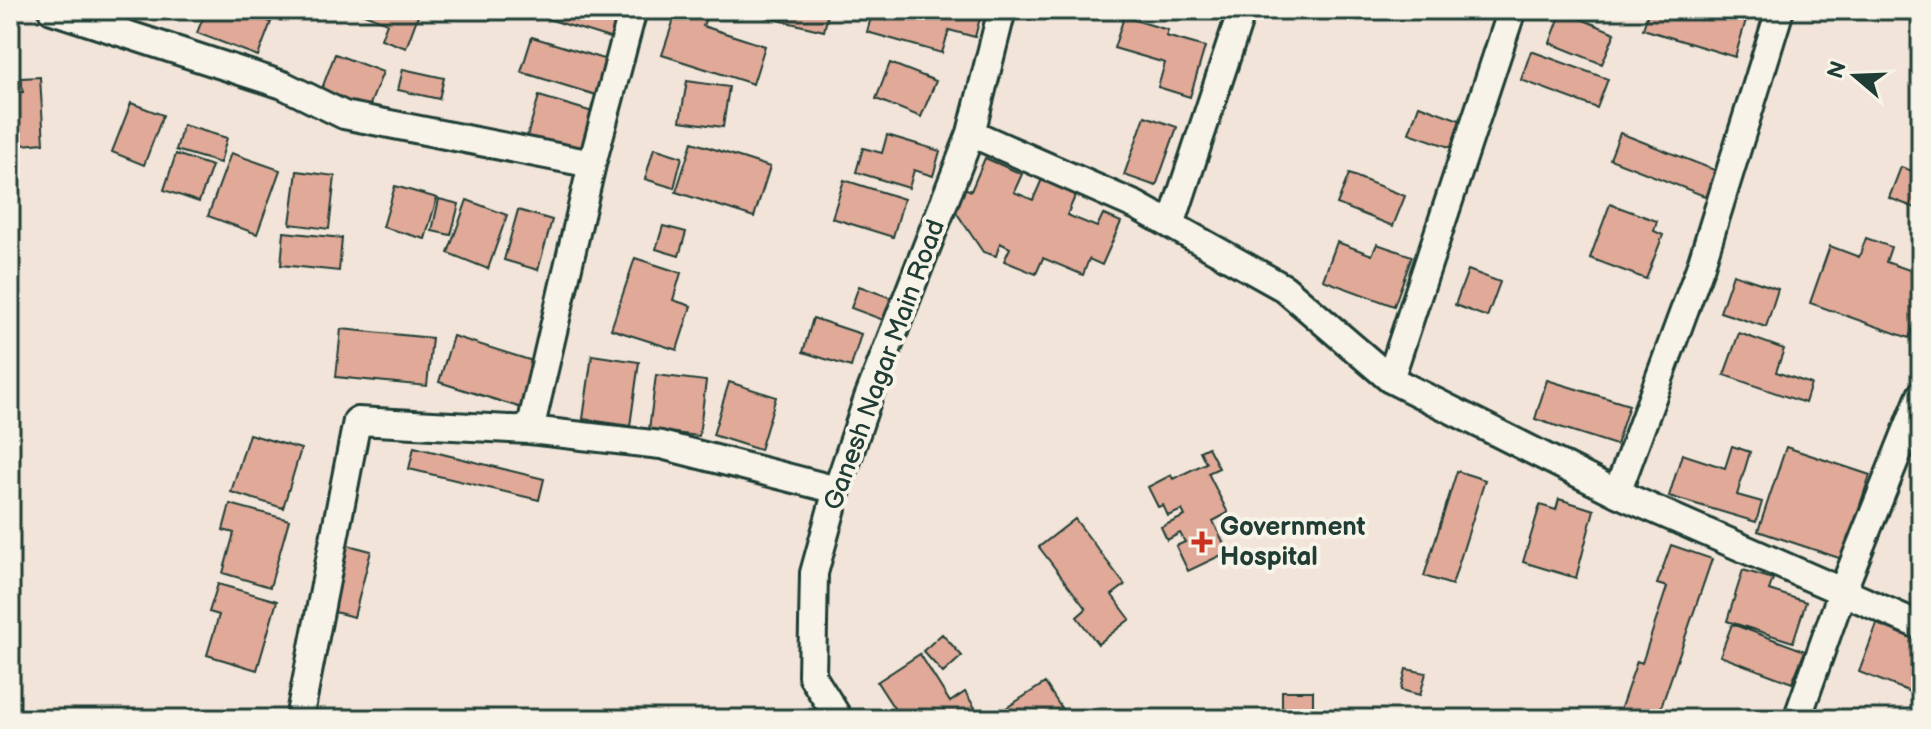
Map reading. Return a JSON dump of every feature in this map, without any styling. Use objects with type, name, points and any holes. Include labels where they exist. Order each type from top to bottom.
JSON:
[{"type":"street","points":[[52,10],[283,85],[344,115],[592,164]]},
{"type":"street","points":[[530,430],[592,164],[633,10]]},
{"type":"street","name":"Ganesh Nagar Main Road","points":[[839,719],[812,676],[814,573],[837,490],[868,398],[971,133],[1002,10]]},
{"type":"street","points":[[1171,225],[1242,10]]},
{"type":"street","points":[[1390,379],[1512,10]]},
{"type":"street","points":[[1617,493],[1701,265],[1780,10]]},
{"type":"street","points":[[971,133],[1137,206],[1284,288],[1390,379],[1617,493],[1921,626]]},
{"type":"street","points":[[1797,719],[1842,592],[1921,395]]},
{"type":"street","points":[[299,719],[357,421],[530,430],[661,445],[837,490]]},
{"type":"building","points":[[206,10],[238,10],[271,22],[258,56],[197,33]]},
{"type":"building","points":[[354,10],[410,10],[419,13],[406,48],[381,39],[387,23]]},
{"type":"building","points":[[519,10],[625,10],[616,40]]},
{"type":"building","points":[[677,10],[709,10],[703,26],[765,46],[753,84],[662,55]]},
{"type":"building","points":[[758,10],[829,10],[824,31],[757,15]]},
{"type":"building","points":[[873,10],[946,10],[958,13],[959,10],[982,10],[975,37],[949,30],[942,53],[867,32]]},
{"type":"building","points":[[1649,10],[1749,10],[1735,57],[1643,29]]},
{"type":"building","points":[[1562,11],[1615,33],[1602,64],[1550,43]]},
{"type":"building","points":[[1124,17],[1168,30],[1166,36],[1205,47],[1190,97],[1158,87],[1165,63],[1114,48]]},
{"type":"building","points":[[532,37],[607,60],[596,95],[521,72]]},
{"type":"building","points":[[1531,51],[1608,79],[1597,108],[1521,80]]},
{"type":"building","points":[[335,54],[383,72],[365,117],[318,99]]},
{"type":"building","points":[[890,63],[936,81],[921,117],[876,99]]},
{"type":"building","points":[[403,69],[444,78],[439,99],[398,90]]},
{"type":"building","points":[[40,77],[44,143],[10,146],[10,93],[23,92],[21,78]]},
{"type":"building","points":[[687,81],[729,87],[723,127],[680,121]]},
{"type":"building","points":[[539,96],[596,113],[582,160],[525,143]]},
{"type":"building","points":[[131,103],[163,115],[144,165],[112,152]]},
{"type":"building","points":[[1419,105],[1465,122],[1455,149],[1409,133]]},
{"type":"building","points":[[1145,116],[1177,127],[1156,186],[1124,175]]},
{"type":"building","points":[[183,125],[227,138],[220,163],[176,150]]},
{"type":"building","points":[[1620,133],[1717,171],[1707,197],[1610,159]]},
{"type":"building","points":[[887,135],[940,151],[933,176],[914,170],[909,188],[856,172],[863,148],[882,153]]},
{"type":"building","points":[[692,142],[770,167],[754,217],[676,192]]},
{"type":"building","points":[[654,148],[682,157],[674,188],[645,179]]},
{"type":"building","points":[[231,153],[280,170],[257,234],[208,216]]},
{"type":"building","points":[[176,154],[212,166],[199,202],[164,190]]},
{"type":"building","points":[[985,158],[1022,174],[1014,192],[1033,200],[1042,179],[1076,194],[1067,215],[1097,227],[1103,214],[1121,222],[1102,265],[1089,259],[1083,275],[1043,258],[1036,274],[1004,261],[1010,248],[1000,243],[996,256],[983,252],[954,209],[962,187],[971,191]]},
{"type":"building","points":[[1901,167],[1921,174],[1921,210],[1889,198]]},
{"type":"building","points":[[297,171],[335,176],[329,229],[290,224]]},
{"type":"building","points":[[1349,174],[1405,196],[1393,226],[1337,204]]},
{"type":"building","points":[[844,180],[904,199],[893,237],[832,218]]},
{"type":"building","points":[[395,186],[437,198],[425,239],[383,227]]},
{"type":"building","points":[[439,199],[459,204],[451,235],[432,231]]},
{"type":"building","points":[[467,200],[507,215],[488,269],[448,253]]},
{"type":"building","points":[[1610,204],[1657,221],[1654,231],[1663,235],[1646,279],[1590,258]]},
{"type":"building","points":[[518,210],[552,220],[538,270],[504,260]]},
{"type":"building","points":[[663,226],[686,232],[679,256],[656,249]]},
{"type":"building","points":[[284,232],[342,238],[339,271],[281,265]]},
{"type":"building","points":[[1866,238],[1891,247],[1886,262],[1921,274],[1921,305],[1909,338],[1810,303],[1830,246],[1859,257]]},
{"type":"building","points":[[1337,242],[1372,255],[1377,244],[1412,256],[1394,306],[1323,280]]},
{"type":"building","points":[[635,258],[681,273],[673,300],[691,306],[677,350],[611,329]]},
{"type":"building","points":[[1468,270],[1500,282],[1487,317],[1455,305]]},
{"type":"building","points":[[1733,274],[1778,289],[1766,327],[1720,312]]},
{"type":"building","points":[[859,286],[894,299],[886,321],[851,308]]},
{"type":"building","points":[[813,318],[861,334],[851,367],[803,352]]},
{"type":"building","points":[[341,329],[432,338],[427,386],[336,377]]},
{"type":"building","points":[[1739,333],[1784,349],[1776,372],[1811,384],[1805,403],[1724,375]]},
{"type":"building","points":[[453,336],[539,363],[525,409],[439,382]]},
{"type":"building","points":[[592,355],[639,362],[630,426],[583,419]]},
{"type":"building","points":[[656,375],[706,381],[699,436],[649,430]]},
{"type":"building","points":[[1547,380],[1629,405],[1616,445],[1535,419]]},
{"type":"building","points":[[729,382],[776,397],[760,450],[713,435]]},
{"type":"building","points":[[249,434],[301,449],[283,508],[231,492]]},
{"type":"building","points":[[1732,446],[1750,452],[1737,495],[1762,502],[1756,522],[1669,496],[1682,454],[1725,468]]},
{"type":"building","points":[[414,447],[544,479],[539,500],[409,469]]},
{"type":"building","points":[[1208,447],[1219,468],[1208,473],[1228,513],[1213,521],[1228,552],[1188,571],[1176,546],[1185,542],[1180,533],[1167,540],[1161,527],[1185,516],[1182,510],[1168,516],[1163,505],[1158,507],[1148,487],[1206,463],[1200,451]]},
{"type":"building","points":[[1786,447],[1870,475],[1842,559],[1758,531]]},
{"type":"building","points":[[1457,471],[1485,480],[1452,585],[1424,576]]},
{"type":"building","points":[[1559,499],[1594,510],[1576,578],[1523,562],[1540,505],[1556,510]]},
{"type":"building","points":[[230,504],[289,520],[270,587],[223,573],[234,533],[223,530]]},
{"type":"building","points":[[1075,519],[1125,585],[1112,595],[1130,619],[1098,644],[1077,617],[1086,609],[1039,547]]},
{"type":"building","points":[[344,544],[371,551],[354,617],[327,610]]},
{"type":"building","points":[[1671,545],[1712,559],[1657,719],[1617,719],[1637,661],[1642,663],[1667,587],[1657,584]]},
{"type":"building","points":[[1743,570],[1773,579],[1769,590],[1806,602],[1793,642],[1727,621]]},
{"type":"building","points":[[218,584],[277,601],[257,670],[207,655],[219,615],[209,612]]},
{"type":"building","points":[[1732,624],[1805,651],[1792,683],[1720,656]]},
{"type":"building","points":[[1877,624],[1921,641],[1921,696],[1859,672]]},
{"type":"building","points":[[942,634],[962,656],[943,673],[923,651]]},
{"type":"building","points":[[920,654],[950,702],[965,692],[982,719],[901,719],[877,682]]},
{"type":"building","points":[[1406,669],[1426,673],[1420,695],[1401,690]]},
{"type":"building","points":[[1045,683],[1067,717],[989,719]]},
{"type":"building","points":[[1282,691],[1313,691],[1313,712],[1282,712]]},
{"type":"place","name":"Government Hospital","points":[[1202,542]]}]
